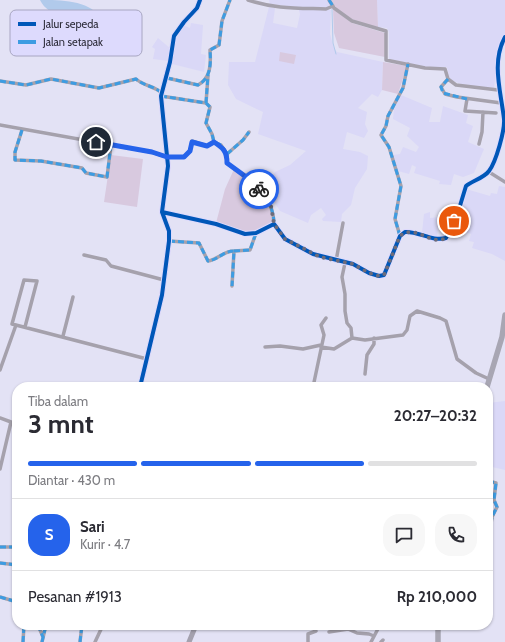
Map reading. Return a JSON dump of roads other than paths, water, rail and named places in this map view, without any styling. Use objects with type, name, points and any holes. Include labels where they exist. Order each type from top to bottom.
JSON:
[{"type":"main road","points":[[488,382],[502,337],[505,315]]},
{"type":"main road","points":[[438,630],[438,642]]},
{"type":"street","points":[[141,382],[156,326],[169,241],[169,231],[162,212],[168,176],[162,95],[167,78],[174,36],[197,8],[200,0]]},
{"type":"street","points":[[206,103],[210,68],[210,50],[219,45],[222,21],[230,0]]},
{"type":"street","points":[[248,0],[270,6],[331,7],[352,21],[386,31],[386,60],[446,69],[448,79],[456,85],[498,90]]},
{"type":"street","points":[[329,0],[331,7]]},
{"type":"street","points":[[0,81],[26,85],[51,79],[99,88],[136,79],[142,84],[157,89],[162,95],[206,103],[210,107],[206,123],[214,142],[221,145],[227,154],[227,163],[253,182],[266,197],[271,206],[274,224],[285,239],[320,257],[353,264],[369,273],[379,276],[384,275],[400,236],[405,232],[411,231],[434,239],[446,238],[459,209],[466,186],[488,172],[498,149],[504,127],[498,90],[498,66],[505,37]]},
{"type":"street","points":[[400,236],[395,219],[401,186],[389,147],[381,135],[386,126],[388,116],[403,88],[408,64]]},
{"type":"street","points":[[167,78],[200,85],[208,75]]},
{"type":"street","points":[[448,79],[441,87],[443,93],[501,103]]},
{"type":"street","points":[[467,98],[465,111],[496,113]]},
{"type":"street","points":[[478,144],[482,132],[483,112]]},
{"type":"street","points":[[0,126],[152,152],[167,157],[184,157],[190,151],[192,142],[207,146],[214,142]]},
{"type":"street","points":[[22,130],[15,152],[15,160],[41,160],[82,168],[86,173],[107,177],[111,145]]},
{"type":"street","points":[[227,154],[243,140],[249,132]]},
{"type":"street","points":[[488,172],[505,182]]},
{"type":"street","points":[[162,212],[216,224],[239,233],[256,233],[274,224]]},
{"type":"street","points":[[336,261],[342,223]]},
{"type":"street","points":[[169,241],[199,243],[208,261],[213,260],[228,251],[250,250],[256,233]]},
{"type":"street","points":[[232,286],[234,251]]},
{"type":"street","points":[[84,255],[106,260],[111,266],[164,280]]},
{"type":"street","points":[[345,263],[342,278],[345,294],[345,311],[351,328],[352,338]]},
{"type":"street","points":[[25,327],[37,280],[24,280],[12,324],[147,359]]},
{"type":"street","points":[[63,336],[73,297]]},
{"type":"street","points":[[265,347],[280,346],[303,349],[321,346],[337,348],[352,338],[364,340],[404,334],[407,330],[410,316],[415,311],[440,318],[448,324],[457,359],[476,373],[489,379]]},
{"type":"street","points":[[314,382],[324,335],[321,325],[326,318]]},
{"type":"street","points":[[0,370],[16,325]]},
{"type":"street","points":[[365,374],[367,357],[374,344],[374,338]]},
{"type":"street","points":[[0,418],[11,422],[0,469]]},
{"type":"street","points":[[493,482],[496,483],[494,500],[497,507],[493,515]]},
{"type":"street","points":[[0,547],[12,547]]},
{"type":"street","points":[[0,563],[12,564]]},
{"type":"street","points":[[0,597],[12,601]]},
{"type":"street","points":[[23,642],[24,630]]},
{"type":"street","points":[[40,630],[43,637]]},
{"type":"street","points":[[42,642],[45,630]]},
{"type":"street","points":[[80,642],[81,630]]},
{"type":"street","points":[[95,642],[101,630]]},
{"type":"street","points":[[189,642],[194,630]]},
{"type":"street","points":[[329,632],[342,630]]},
{"type":"street","points":[[350,630],[357,633],[374,636]]},
{"type":"street","points":[[371,642],[377,630]]},
{"type":"street","points":[[308,642],[308,634],[316,631]]},
{"type":"waterway","points":[[332,9],[333,43],[336,54]]}]
